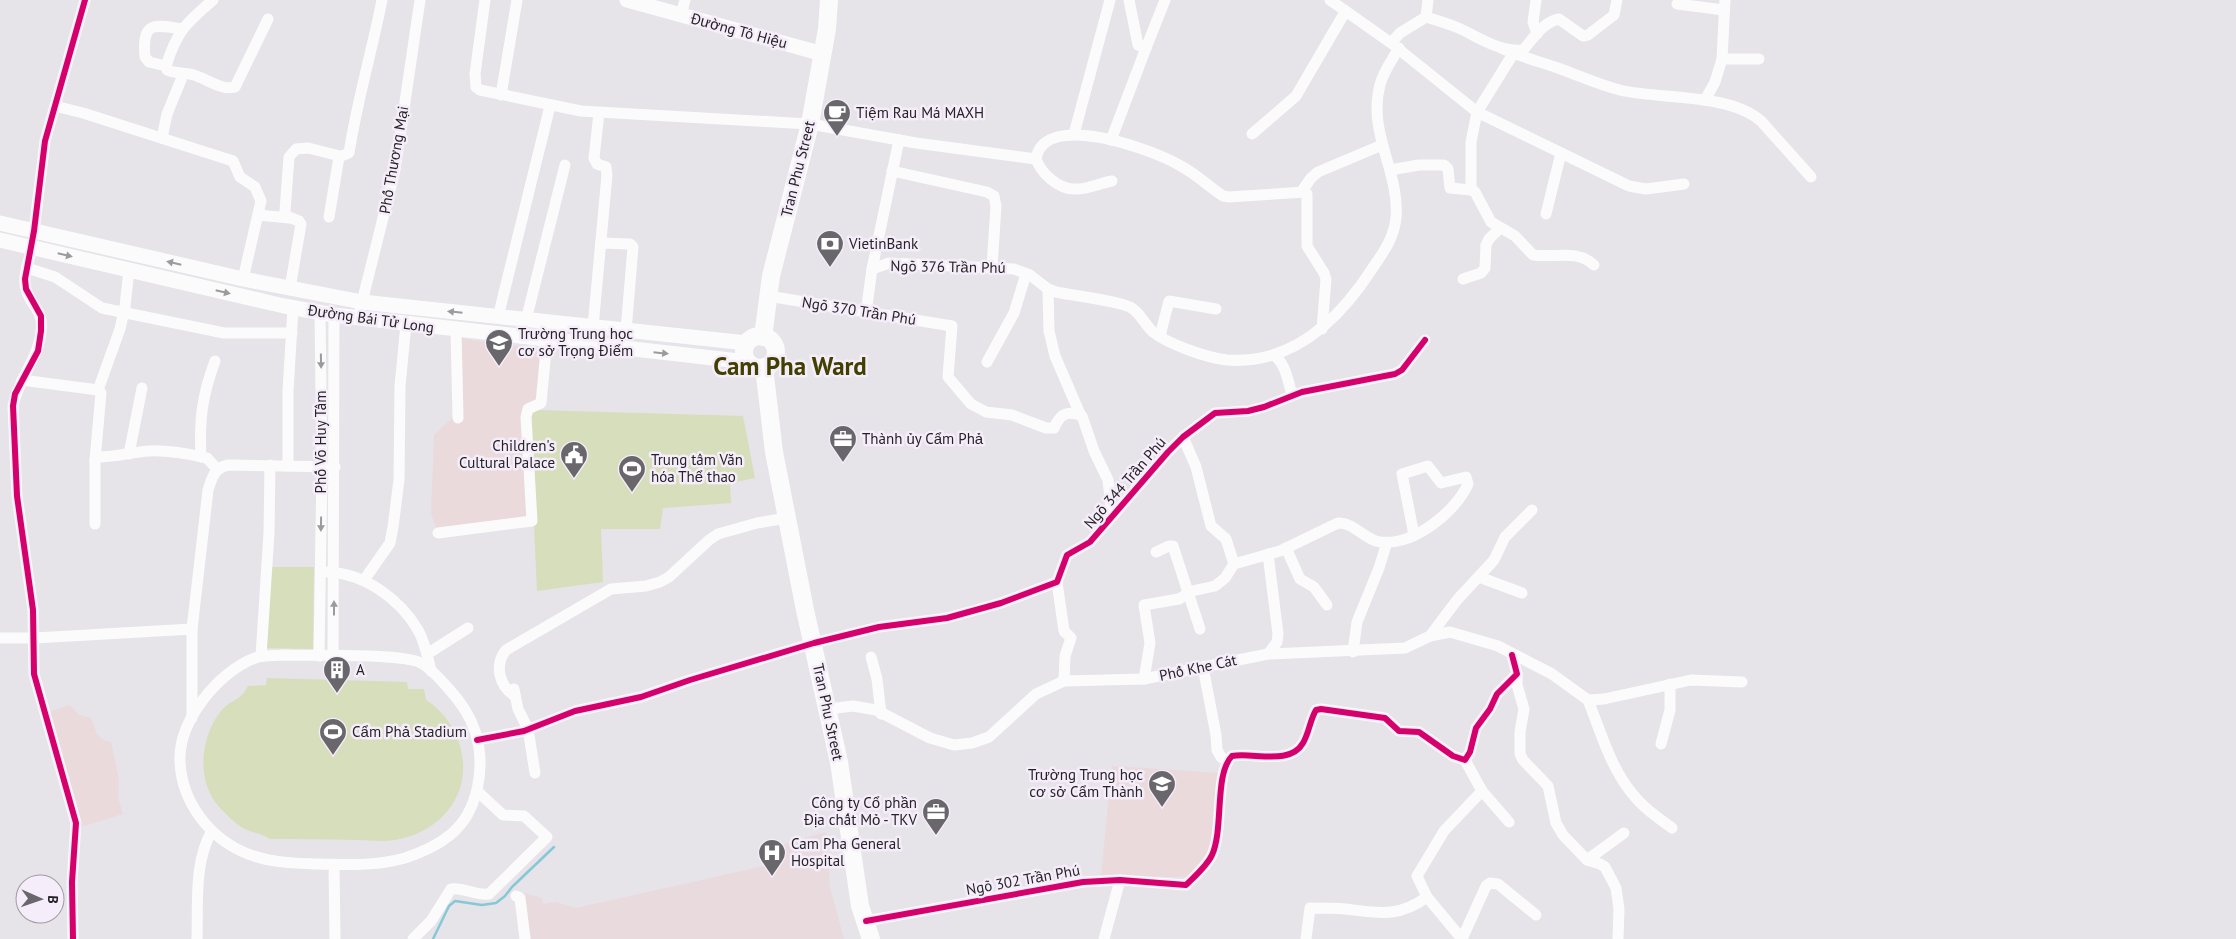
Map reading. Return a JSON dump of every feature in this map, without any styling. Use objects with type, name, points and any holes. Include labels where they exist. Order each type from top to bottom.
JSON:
[{"type":"main road","name":"Tran Phu Street","points":[[755,340],[768,296],[771,276],[809,124],[823,54],[829,0]]},
{"type":"main road","points":[[755,340],[773,344],[774,360],[756,365],[744,354],[755,340]]},
{"type":"main road","name":"Tran Phu Street","points":[[756,365],[839,762],[860,906],[871,939]]},
{"type":"street","points":[[73,939],[72,882],[76,823],[34,674],[35,638],[33,610],[17,496],[13,406],[15,394],[38,351],[42,316],[26,289],[28,268],[46,141],[85,0]]},
{"type":"street","points":[[166,66],[182,29],[192,16],[213,0]]},
{"type":"street","points":[[289,218],[286,216],[284,202],[291,152],[296,149],[308,148],[340,156],[349,153],[355,116],[382,0]]},
{"type":"street","name":"Phố Thương Mại","points":[[358,318],[394,170],[420,0]]},
{"type":"street","points":[[485,0],[475,83],[476,87],[480,90],[550,106],[599,113],[809,124],[899,140],[1036,159]]},
{"type":"street","points":[[501,95],[517,0]]},
{"type":"street","name":"Đường Tô Hiệu","points":[[627,0],[682,7],[823,54]]},
{"type":"street","points":[[1074,134],[1110,0]]},
{"type":"street","points":[[1129,0],[1138,45],[1146,48]]},
{"type":"street","points":[[1111,140],[1165,0]]},
{"type":"street","points":[[1330,0],[1395,45],[1478,112],[1630,186],[1646,189],[1684,184]]},
{"type":"street","points":[[1426,18],[1428,0]]},
{"type":"street","points":[[1536,0],[1533,22],[1537,34]]},
{"type":"street","points":[[1501,48],[1523,50],[1550,22],[1558,19],[1586,36],[1614,15],[1617,0]]},
{"type":"street","points":[[1677,4],[1724,5],[1722,59],[1705,100]]},
{"type":"street","points":[[1252,134],[1296,96],[1345,12]]},
{"type":"street","points":[[1395,45],[1400,33],[1426,18],[1457,27],[1513,54],[1616,89],[1720,102],[1752,114],[1811,177]]},
{"type":"street","points":[[182,29],[158,25],[151,28],[147,33],[145,57],[148,62],[166,66],[167,70],[195,75],[224,87],[235,87],[268,19]]},
{"type":"street","name":"Ngõ 376 Trần Phú","points":[[866,313],[872,270],[889,263],[1014,268],[1056,292],[1133,308],[1152,330],[1160,336],[1194,352],[1213,358],[1246,360],[1275,356],[1322,329],[1337,316],[1355,296],[1394,233],[1396,217],[1394,186],[1377,124],[1376,106],[1380,85],[1395,45]]},
{"type":"street","points":[[1513,54],[1478,112],[1471,142],[1471,190],[1480,200],[1491,222],[1515,236],[1533,254],[1586,257],[1594,265]]},
{"type":"street","points":[[1722,59],[1759,59]]},
{"type":"street","points":[[162,138],[167,114],[183,74]]},
{"type":"street","points":[[55,106],[83,113],[233,161],[240,177],[255,187],[260,195],[258,215],[243,279]]},
{"type":"street","points":[[484,333],[492,316],[550,106]]},
{"type":"street","points":[[593,328],[607,175],[606,167],[598,164],[594,158],[599,113]]},
{"type":"street","points":[[1112,181],[1072,189],[1048,178],[1040,169],[1036,159],[1040,145],[1048,140],[1074,134],[1111,140],[1143,149],[1180,165],[1223,196],[1229,198],[1302,191],[1318,172],[1382,145]]},
{"type":"street","points":[[872,270],[899,140]]},
{"type":"street","points":[[1546,214],[1561,153]]},
{"type":"street","points":[[329,217],[340,156]]},
{"type":"street","points":[[1390,170],[1419,164],[1444,165],[1448,169],[1450,188],[1471,190]]},
{"type":"street","points":[[526,320],[566,165]]},
{"type":"street","points":[[892,171],[987,192],[994,196],[996,206],[992,267]]},
{"type":"street","points":[[1302,191],[1306,194],[1307,246],[1326,279],[1322,329]]},
{"type":"street","points":[[258,215],[296,219],[301,224],[290,288]]},
{"type":"street","name":"Đường Bái Tử Long","points":[[0,223],[243,279],[362,302],[593,328],[755,340]]},
{"type":"street","points":[[1463,279],[1481,273],[1485,268],[1486,245],[1500,228]]},
{"type":"street","name":"Đường Bái Tử Long","points":[[0,240],[327,314],[756,365]]},
{"type":"street","points":[[601,243],[630,244],[633,247],[626,350]]},
{"type":"street","points":[[28,268],[55,277],[102,308],[224,333],[292,333]]},
{"type":"street","points":[[95,524],[95,460],[100,393],[98,390],[120,329],[124,313],[129,270]]},
{"type":"street","points":[[987,362],[1014,313],[1026,274]]},
{"type":"street","points":[[1048,289],[1049,331],[1055,356],[1080,414],[1085,420],[1094,451],[1108,480],[1112,516]]},
{"type":"street","points":[[327,314],[328,296]]},
{"type":"street","name":"Ngõ 370 Trần Phú","points":[[768,296],[950,326],[953,331],[948,377],[971,404],[986,412],[1012,416],[1051,428],[1054,428],[1063,414],[1080,414]]},
{"type":"street","points":[[1160,336],[1169,301],[1216,309]]},
{"type":"street","points":[[288,466],[288,391],[294,308]]},
{"type":"street","name":"Phố Võ Huy Tâm","points":[[319,656],[327,314]]},
{"type":"street","name":"Phố Võ Huy Tâm","points":[[327,314],[334,467],[333,656]]},
{"type":"street","points":[[364,580],[390,543],[393,527],[399,480],[400,386],[406,324]]},
{"type":"street","points":[[456,330],[458,418]]},
{"type":"street","points":[[438,533],[532,521],[526,417],[528,409],[541,403],[547,340]]},
{"type":"street","name":"Ngõ 344 Trần Phú","points":[[1057,582],[1066,555],[1090,542],[1183,437],[1215,413],[1248,412],[1292,395],[1395,374],[1402,370],[1425,340]]},
{"type":"street","points":[[1275,356],[1280,360],[1285,371],[1292,395]]},
{"type":"street","points":[[201,457],[201,410],[205,387],[215,361]]},
{"type":"street","points":[[22,380],[98,390]]},
{"type":"street","points":[[129,454],[142,388]]},
{"type":"street","points":[[1183,437],[1196,467],[1211,526],[1226,539],[1234,564]]},
{"type":"street","points":[[95,460],[99,456],[152,451],[201,457],[211,460],[217,469]]},
{"type":"street","points":[[192,720],[192,629],[208,490],[217,469],[228,464],[334,467]]},
{"type":"street","points":[[261,656],[269,533],[270,466]]},
{"type":"street","points":[[1144,679],[1150,643],[1144,605],[1179,599],[1196,590],[1215,586],[1225,578],[1234,564],[1286,548],[1342,522],[1376,541],[1399,542],[1414,535],[1453,507],[1466,488],[1468,480],[1466,477],[1441,483],[1428,466],[1402,474],[1414,535]]},
{"type":"street","name":"Phố Khe Cát","points":[[828,709],[853,706],[876,710],[930,738],[954,745],[972,743],[989,737],[1036,694],[1064,681],[1144,679],[1268,654],[1353,652],[1405,648],[1430,636],[1444,616],[1494,560],[1505,537],[1532,510]]},
{"type":"street","points":[[535,773],[528,729],[518,709],[515,692],[507,690],[500,675],[498,664],[506,650],[611,589],[646,586],[660,582],[669,577],[708,540],[718,534],[757,523],[787,518]]},
{"type":"street","points":[[1353,652],[1357,622],[1379,568],[1386,542]]},
{"type":"street","points":[[1156,552],[1173,546],[1200,628]]},
{"type":"street","points":[[1286,548],[1300,579],[1314,588],[1327,605]]},
{"type":"street","points":[[1268,554],[1278,634],[1277,642],[1268,654]]},
{"type":"street","points":[[320,572],[334,572],[364,580],[374,585],[409,618],[419,631],[431,671]]},
{"type":"street","points":[[1479,576],[1522,593]]},
{"type":"street","points":[[477,740],[528,729],[575,711],[642,697],[690,680],[814,643],[879,627],[947,618],[1001,603],[1057,582],[1064,631],[1071,638],[1065,656],[1064,681]]},
{"type":"street","points":[[1444,616],[1446,626],[1450,632]]},
{"type":"street","points":[[427,654],[468,628]]},
{"type":"street","points":[[0,638],[35,638],[192,629]]},
{"type":"street","points":[[1430,636],[1450,632],[1484,640],[1552,674],[1588,700],[1609,753],[1630,791],[1649,811],[1672,828]]},
{"type":"street","points":[[1512,655],[1517,674],[1517,685],[1524,709],[1520,732],[1520,754],[1522,760],[1548,786],[1556,823],[1563,835],[1588,860],[1605,867],[1616,888],[1619,909],[1618,939]]},
{"type":"street","points":[[261,656],[319,656],[392,658],[420,663],[431,671],[458,699],[475,730],[479,760],[477,791],[473,804],[464,821],[450,835],[431,847],[405,858],[366,865],[275,862],[247,854],[220,839],[201,821],[186,790],[180,761],[184,736],[202,700],[222,679],[252,659],[261,656]]},
{"type":"street","points":[[870,657],[877,679],[881,714]]},
{"type":"street","points":[[1203,667],[1216,735],[1217,750],[1220,757],[1227,761],[1232,756],[1267,757],[1297,751],[1303,744],[1316,710],[1321,709],[1385,718],[1399,731],[1419,732],[1453,756],[1465,760],[1482,791],[1508,822]]},
{"type":"street","points":[[1465,760],[1470,752],[1476,728],[1490,709],[1497,694],[1517,674]]},
{"type":"street","points":[[1588,700],[1604,700],[1691,680],[1742,682]]},
{"type":"street","points":[[1661,744],[1670,710],[1670,684]]},
{"type":"street","name":"Ngõ 302 Trần Phú","points":[[866,921],[1084,882],[1120,880],[1186,885],[1211,857],[1216,844],[1223,774],[1227,761]]},
{"type":"street","points":[[413,939],[431,921],[451,889],[461,889],[480,895],[489,894],[547,837],[524,816],[503,815],[477,791]]},
{"type":"street","points":[[1482,791],[1444,831],[1419,871],[1417,876],[1419,883],[1427,897],[1462,939],[1486,886],[1490,884],[1498,884],[1536,915]]},
{"type":"street","points":[[197,939],[201,856],[205,841],[212,830]]},
{"type":"street","points":[[1588,860],[1624,833]]},
{"type":"street","points":[[334,864],[335,939]]},
{"type":"street","points":[[1104,939],[1120,880]]},
{"type":"street","points":[[516,896],[520,898],[525,939]]},
{"type":"street","points":[[1306,939],[1310,908],[1346,909],[1376,913],[1412,908],[1427,897]]},
{"type":"shaded area","points":[[458,338],[544,350],[539,399],[533,404],[523,405],[529,516],[437,530],[431,513],[434,435],[460,411]]},
{"type":"shaded area","points":[[70,705],[78,714],[91,718],[97,734],[103,740],[111,742],[119,781],[118,798],[123,814],[80,827],[46,713]]},
{"type":"shaded area","name":"Trường Trung học cơ sở Cẩm Thành","points":[[1112,766],[1221,773],[1212,850],[1195,871],[1186,877],[1101,876]]},
{"type":"shaded area","name":"Cam Pha General Hospital","points":[[826,832],[830,888],[844,939],[531,939],[524,893],[542,898],[543,904],[556,902],[576,908],[764,866],[761,851]]},
{"type":"green space","name":"Trung tâm Văn hóa Thể thao","points":[[536,410],[743,416],[755,478],[730,483],[731,503],[663,508],[660,529],[601,529],[603,582],[537,591],[529,416]]},
{"type":"green space","points":[[268,567],[314,567],[313,649],[267,648]]},
{"type":"green space","name":"Cẩm Phả Stadium","points":[[267,678],[407,682],[408,689],[424,689],[426,700],[434,705],[452,726],[462,753],[463,777],[453,803],[445,814],[422,831],[409,837],[390,841],[270,839],[240,826],[222,810],[211,795],[204,771],[204,750],[210,729],[221,711],[228,704],[239,698],[248,686],[266,685]]},
{"type":"waterway","points":[[433,939],[449,906],[455,901],[482,905],[496,903],[554,847]]},
{"type":"cycle path","points":[[73,939],[72,882],[76,823],[34,674],[33,610],[17,496],[13,406],[15,394],[38,351],[41,316],[26,289],[25,279],[34,231],[45,141],[85,0]]},
{"type":"cycle path","points":[[477,740],[524,731],[575,711],[641,697],[690,680],[814,643],[879,627],[947,618],[1001,603],[1057,582],[1067,555],[1090,542],[1168,452],[1183,437],[1215,413],[1248,411],[1264,407],[1302,392],[1395,374],[1402,370],[1425,340]]},
{"type":"cycle path","points":[[866,921],[1083,882],[1120,880],[1186,885],[1210,859],[1216,844],[1223,775],[1226,764],[1232,756],[1270,757],[1289,754],[1297,750],[1307,735],[1316,710],[1321,709],[1385,718],[1399,731],[1419,732],[1453,756],[1465,760],[1470,752],[1476,728],[1490,709],[1497,694],[1517,674],[1512,655]]},
{"type":"place","name":"Tiệm Rau Má MAXH","points":[[837,137]]},
{"type":"place","name":"VietinBank","points":[[830,268]]},
{"type":"place","name":"Trường Trung học cơ sở Trọng Điểm","points":[[499,367]]},
{"type":"place","name":"Thành ủy Cẩm Phả","points":[[843,463]]},
{"type":"place","name":"Children's Cultural Palace","points":[[574,479]]},
{"type":"place","name":"Trung tâm Văn hóa Thể thao","points":[[632,493]]},
{"type":"place","name":"A","points":[[337,694]]},
{"type":"place","name":"Cẩm Phả Stadium","points":[[333,756]]},
{"type":"place","name":"Trường Trung học cơ sở Cẩm Thành","points":[[1162,808]]},
{"type":"place","name":"Công ty Cổ phần Địa chất Mỏ - TKV","points":[[936,836]]},
{"type":"place","name":"Cam Pha General Hospital","points":[[772,877]]},
{"type":"district","name":"Cam Pha Ward","points":[[790,366]]}]
